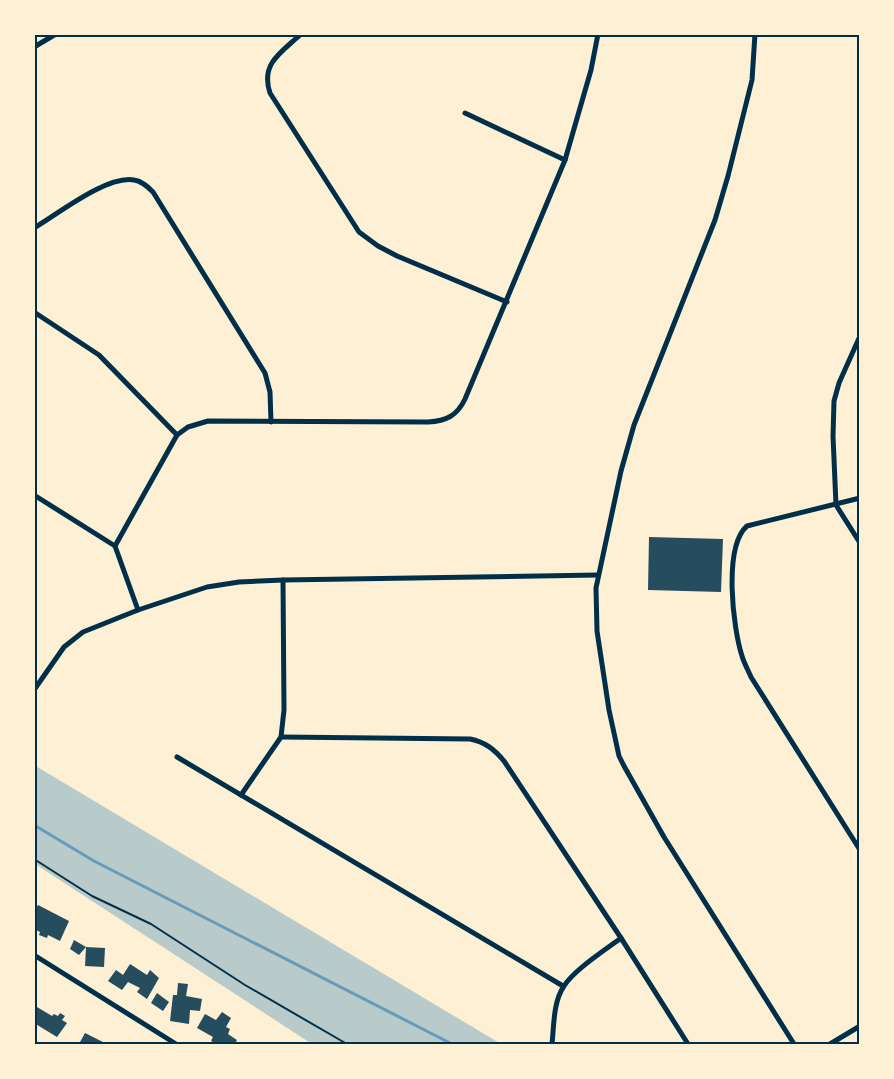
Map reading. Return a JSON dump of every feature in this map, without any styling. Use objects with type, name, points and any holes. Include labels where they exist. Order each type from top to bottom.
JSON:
[{"type":"street","points":[[34,47],[56,34]]},
{"type":"street","points":[[301,34],[271,62],[266,81],[270,93],[359,232],[397,256],[507,302]]},
{"type":"street","points":[[115,546],[177,435],[188,427],[208,421],[429,422],[452,417],[457,412],[465,399],[507,302],[565,160],[591,70],[598,34]]},
{"type":"street","points":[[755,34],[752,80],[722,199],[634,425],[621,471],[598,575],[595,601],[597,631],[609,710],[619,756],[649,812],[794,1044]]},
{"type":"street","points":[[465,113],[565,160]]},
{"type":"street","points":[[34,228],[103,186],[122,180],[136,180],[145,185],[153,192],[265,374],[270,392],[271,422]]},
{"type":"street","points":[[34,312],[99,355],[177,435]]},
{"type":"street","points":[[860,336],[843,371],[834,401],[832,436],[836,505],[860,543]]},
{"type":"street","points":[[34,495],[115,546],[138,610]]},
{"type":"street","points":[[860,498],[747,526],[742,531],[736,547],[732,596],[737,638],[751,677],[860,850]]},
{"type":"street","points":[[34,690],[55,658],[73,638],[138,610],[207,587],[239,582],[283,580],[598,575]]},
{"type":"street","points":[[241,795],[281,737],[284,710],[283,580]]},
{"type":"street","points":[[281,737],[447,738],[470,739],[486,744],[504,761],[688,1044]]},
{"type":"street","points":[[177,758],[563,986]]},
{"type":"street","points":[[552,1044],[555,1010],[563,986],[621,938]]},
{"type":"street","points":[[34,955],[176,1044]]},
{"type":"street","points":[[830,1044],[860,1026]]},
{"type":"path","points":[[34,859],[92,896],[152,924],[245,985],[347,1044]]},
{"type":"shaded area","points":[[34,765],[501,1044],[312,1044],[35,864]]},
{"type":"building","points":[[649,537],[723,539],[721,592],[648,590]]},
{"type":"building","points":[[38,905],[69,921],[60,941],[48,935],[47,938],[39,935],[40,932],[34,929],[34,912]]},
{"type":"building","points":[[74,940],[86,947],[79,955],[70,949]]},
{"type":"building","points":[[86,947],[105,948],[104,967],[85,966]]},
{"type":"building","points":[[130,964],[147,975],[150,970],[159,978],[147,999],[137,992],[140,988],[128,982],[122,990],[108,981],[116,970],[123,975]]},
{"type":"building","points":[[178,983],[188,984],[186,996],[202,999],[200,1011],[190,1010],[189,1024],[170,1021],[173,995],[177,995]]},
{"type":"building","points":[[157,993],[169,1002],[163,1011],[151,1003]]},
{"type":"building","points":[[37,1007],[52,1016],[54,1014],[58,1016],[60,1013],[65,1016],[62,1020],[67,1023],[57,1037],[34,1023],[34,1010]]},
{"type":"building","points":[[222,1012],[231,1018],[226,1027],[230,1029],[228,1034],[237,1040],[235,1044],[217,1044],[211,1041],[213,1037],[197,1028],[205,1014],[216,1020]]},
{"type":"building","points":[[85,1033],[103,1042],[101,1044],[79,1044]]},
{"type":"waterway","points":[[34,825],[94,861],[452,1044]]}]
